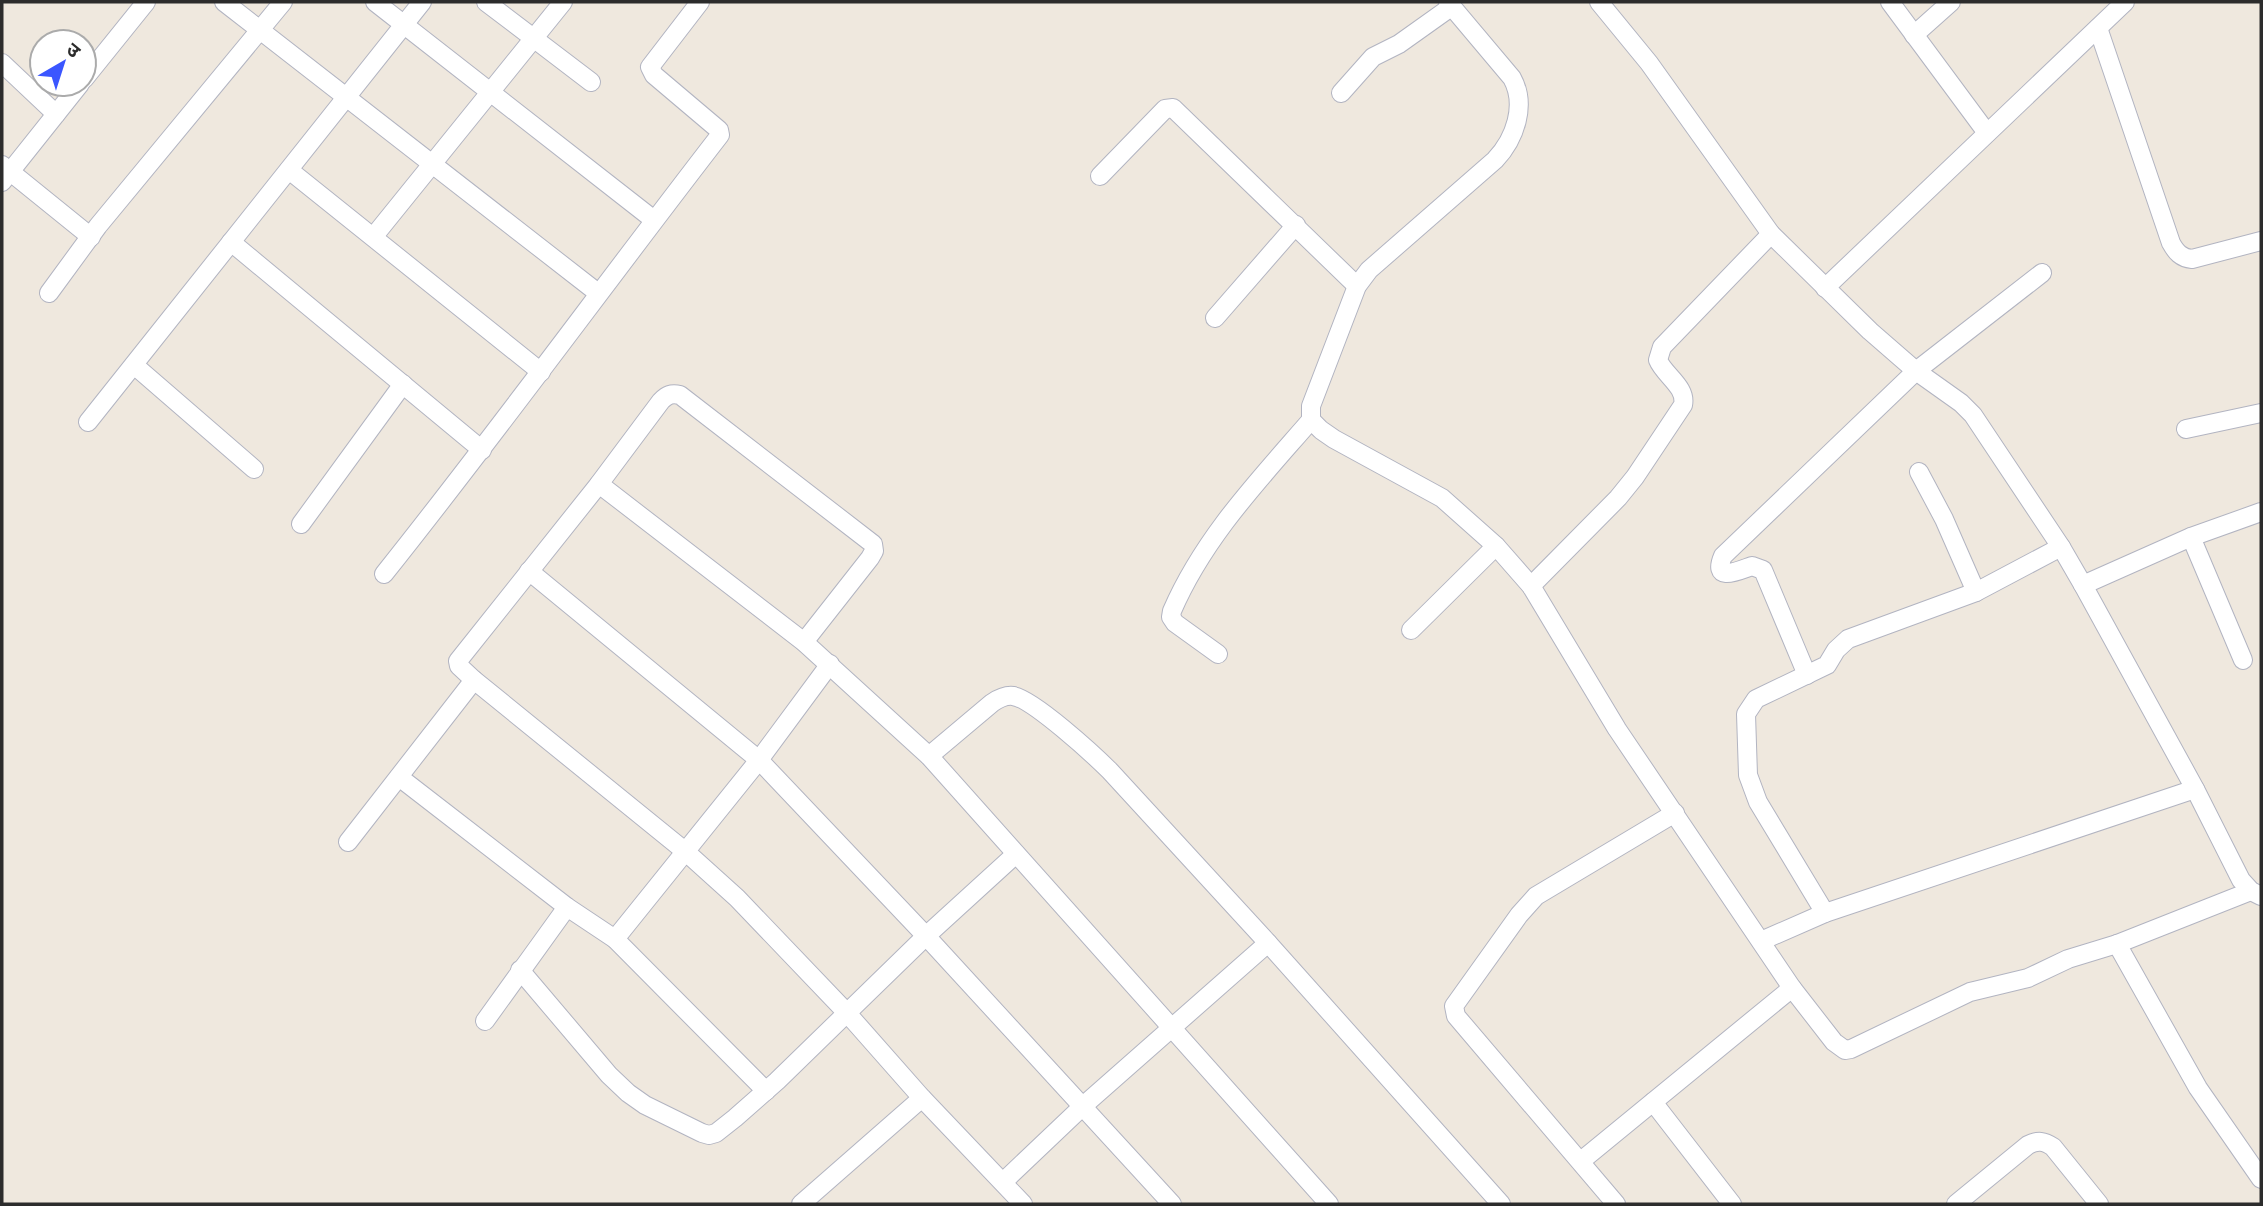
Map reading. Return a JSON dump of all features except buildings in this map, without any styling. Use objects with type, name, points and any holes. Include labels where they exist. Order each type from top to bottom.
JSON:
[{"type":"street","points":[[98,62],[146,2]]},
{"type":"street","points":[[224,2],[598,293]]},
{"type":"street","points":[[49,293],[91,237],[283,2]]},
{"type":"street","points":[[375,2],[654,220]]},
{"type":"street","points":[[88,422],[422,2]]},
{"type":"street","points":[[486,2],[591,82]]},
{"type":"street","points":[[373,236],[563,2]]},
{"type":"street","points":[[384,574],[482,450],[720,133],[654,75],[650,67],[700,2]]},
{"type":"street","points":[[1311,420],[1334,439],[1441,498],[1496,546],[1531,586],[1617,729],[1793,988],[1844,1050],[1970,992],[2028,978],[2068,959],[2256,894],[2241,880],[2195,789],[2061,547],[1973,415],[1916,370],[1825,288],[1771,234],[1648,63],[1600,2]]},
{"type":"street","points":[[1890,2],[1987,133]]},
{"type":"street","points":[[1914,35],[1951,2]]},
{"type":"street","points":[[1825,288],[2125,2]]},
{"type":"street","points":[[1218,654],[1175,623],[1171,617],[1172,611],[1211,540],[1233,509],[1311,420],[1311,406],[1357,286],[1369,270],[1505,149],[1512,136],[1519,106],[1518,90],[1512,78],[1449,4],[1399,44],[1373,57],[1340,93]]},
{"type":"street","points":[[2098,28],[2175,250],[2186,259],[2192,259],[2261,242]]},
{"type":"street","points":[[2,63],[56,114]]},
{"type":"street","points":[[69,98],[4,173],[91,237]]},
{"type":"street","points":[[1100,176],[1165,109],[1172,108],[1357,286]]},
{"type":"street","points":[[289,170],[541,372]]},
{"type":"street","points":[[1215,318],[1296,225]]},
{"type":"street","points":[[1531,586],[1618,498],[1683,405],[1683,392],[1660,366],[1658,360],[1662,347],[1771,234]]},
{"type":"street","points":[[231,242],[482,450]]},
{"type":"street","points":[[1807,675],[1763,570],[1752,566],[1729,574],[1720,569],[1723,556],[1916,370],[2042,273]]},
{"type":"street","points":[[134,365],[254,469]]},
{"type":"street","points":[[301,524],[403,384]]},
{"type":"street","points":[[804,642],[870,558],[874,551],[873,544],[680,395],[673,394],[667,395],[661,401],[599,484],[460,656],[459,666],[686,852],[737,898],[1023,1204]]},
{"type":"street","points":[[2186,429],[2261,412]]},
{"type":"street","points":[[1919,472],[1944,519],[1976,592]]},
{"type":"street","points":[[599,484],[804,642],[929,755],[1329,1204]]},
{"type":"street","points":[[2083,585],[2190,537],[2261,512]]},
{"type":"street","points":[[2190,537],[2243,660]]},
{"type":"street","points":[[1411,630],[1496,546]]},
{"type":"street","points":[[1825,913],[1758,802],[1748,775],[1745,726],[1749,707],[1756,699],[1827,665],[1836,650],[1849,639],[1976,592],[2061,547]]},
{"type":"street","points":[[529,572],[759,760],[926,936],[1172,1204]]},
{"type":"street","points":[[614,939],[759,760],[830,664]]},
{"type":"street","points":[[348,842],[474,680]]},
{"type":"street","points":[[929,755],[992,703],[1012,696],[1026,700],[1091,752],[1110,771],[1501,1204]]},
{"type":"street","points":[[399,777],[614,939],[766,1091]]},
{"type":"street","points":[[1761,941],[1825,913],[2195,789]]},
{"type":"street","points":[[1616,1204],[1456,1016],[1454,1006],[1518,915],[1536,896],[1675,813]]},
{"type":"street","points":[[520,970],[609,1075],[628,1093],[645,1105],[709,1135],[716,1133],[766,1091],[926,936],[1016,854]]},
{"type":"street","points":[[485,1021],[567,906]]},
{"type":"street","points":[[1003,1182],[1083,1106],[1268,943]]},
{"type":"street","points":[[2117,944],[2198,1088],[2261,1179]]},
{"type":"street","points":[[1581,1161],[1793,988]]},
{"type":"street","points":[[801,1204],[922,1098]]},
{"type":"street","points":[[1653,1102],[1732,1204]]},
{"type":"street","points":[[1956,1204],[2036,1141],[2053,1147],[2099,1204]]}]
